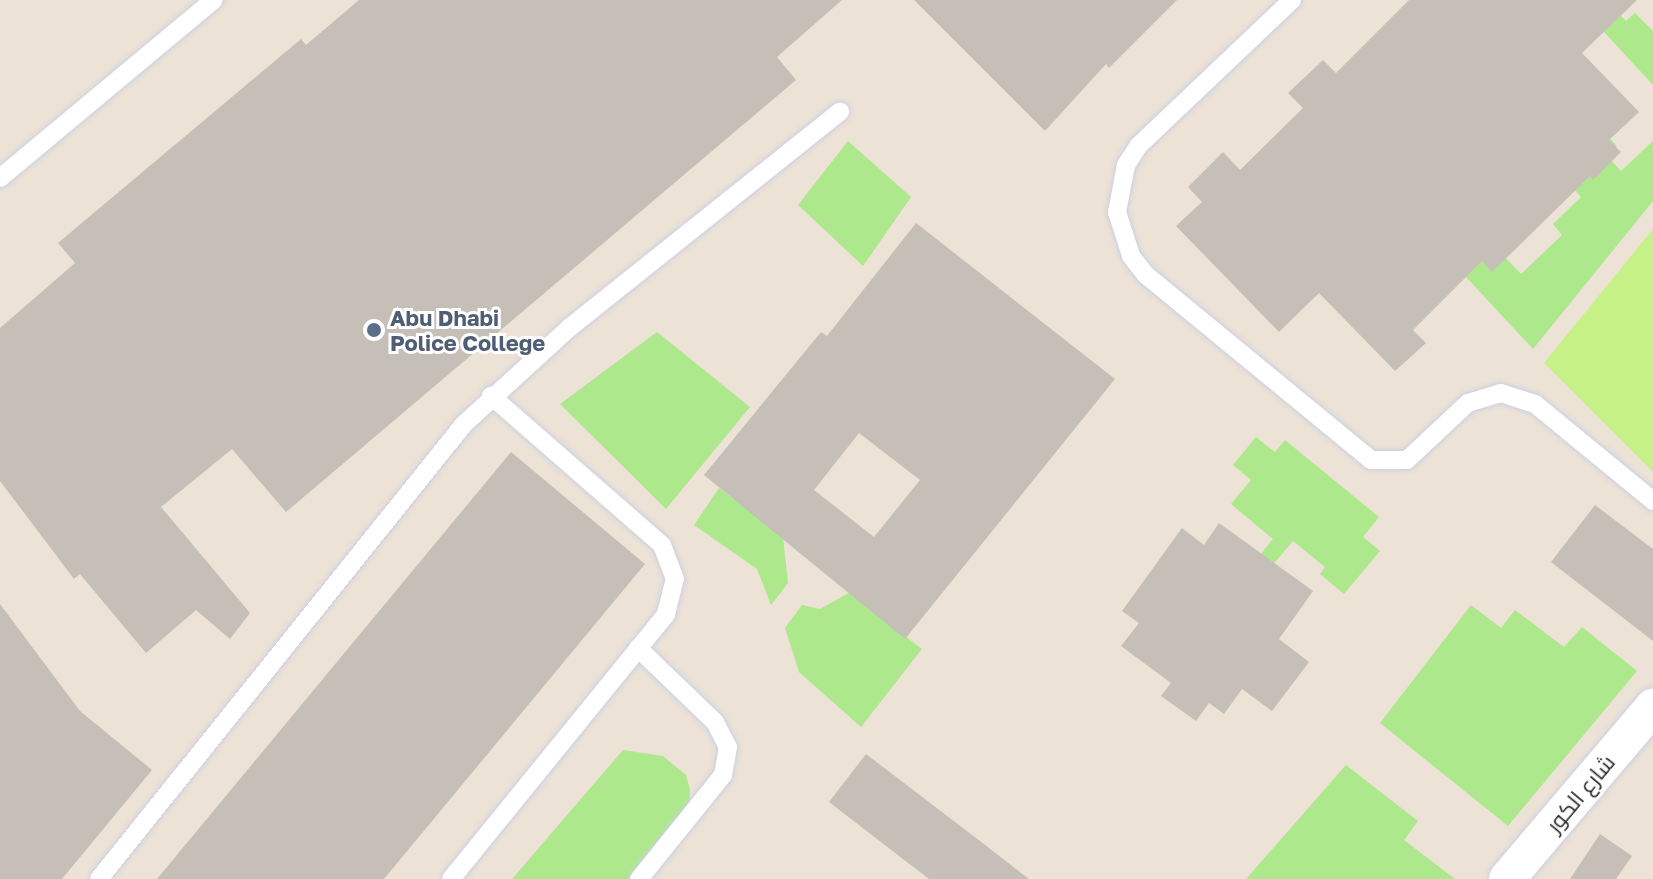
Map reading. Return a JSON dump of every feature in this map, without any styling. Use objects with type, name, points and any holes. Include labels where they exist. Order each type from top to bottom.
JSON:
[{"type":"street","name":"شارع الكور","points":[[1507,879],[1653,707]]},
{"type":"lane","points":[[0,178],[214,0]]},
{"type":"lane","points":[[1292,0],[1147,137],[1126,165],[1117,212],[1131,256],[1146,275],[1371,460],[1407,460],[1468,403],[1501,393],[1535,404],[1652,498]]},
{"type":"lane","points":[[99,879],[437,452],[491,396],[840,112]]},
{"type":"lane","points":[[451,879],[638,648],[673,597],[671,561],[662,545],[491,396]]},
{"type":"lane","points":[[638,648],[715,722],[728,747],[723,775],[639,879]]},
{"type":"green space","points":[[1610,4],[1626,21],[1635,13],[1653,31],[1653,85],[1593,20]]},
{"type":"green space","points":[[1544,68],[1617,146],[1607,156],[1621,171],[1653,141],[1653,201],[1533,349],[1412,219],[1497,249],[1521,274],[1562,235],[1553,224],[1581,197],[1510,121]]},
{"type":"green space","points":[[848,141],[911,197],[863,266],[798,205]]},
{"type":"green space","points":[[1653,229],[1653,472],[1544,363]]},
{"type":"green space","points":[[657,332],[750,407],[666,509],[560,404]]},
{"type":"green space","points":[[1256,437],[1275,452],[1285,440],[1379,517],[1363,537],[1380,551],[1344,594],[1320,574],[1325,567],[1293,541],[1252,589],[1240,579],[1273,539],[1231,504],[1251,480],[1233,465]]},
{"type":"green space","points":[[719,488],[783,537],[788,583],[771,605],[757,569],[694,525]]},
{"type":"green space","points":[[849,593],[922,649],[861,727],[799,672],[785,628],[802,605],[820,609]]},
{"type":"green space","points":[[1471,605],[1501,628],[1515,610],[1564,647],[1582,627],[1637,671],[1508,826],[1380,723]]},
{"type":"green space","points":[[623,750],[663,756],[686,775],[690,790],[689,807],[635,879],[512,879]]},
{"type":"green space","points":[[1346,765],[1418,821],[1404,840],[1455,879],[1246,879]]},
{"type":"building","points":[[359,0],[842,0],[777,57],[796,80],[286,512],[232,449],[161,507],[250,613],[230,639],[196,610],[146,653],[80,574],[74,579],[0,481],[0,328],[75,263],[58,243],[301,39],[306,45]]},
{"type":"building","points":[[914,0],[1177,0],[1109,68],[1106,64],[1045,131]]},
{"type":"building","points":[[1409,0],[1637,0],[1582,53],[1639,112],[1609,140],[1621,152],[1593,180],[1590,176],[1492,272],[1482,261],[1413,330],[1426,343],[1395,371],[1319,293],[1279,332],[1176,226],[1202,202],[1188,187],[1223,152],[1240,170],[1303,108],[1288,93],[1323,60],[1336,73]]},
{"type":"building","points":[[916,223],[1115,379],[905,639],[704,475],[821,332],[827,336]],"holes":[[[859,433],[920,480],[874,537],[814,490]]]},
{"type":"building","points":[[511,452],[645,564],[384,879],[157,879]]},
{"type":"building","points":[[1595,505],[1653,549],[1653,641],[1551,562]]},
{"type":"building","points":[[1219,523],[1313,591],[1279,639],[1309,662],[1272,711],[1242,689],[1224,714],[1209,703],[1196,721],[1161,696],[1171,683],[1121,646],[1139,623],[1122,611],[1182,528],[1204,545]]},
{"type":"building","points":[[0,604],[80,711],[152,770],[62,879],[0,879]]},
{"type":"building","points":[[866,754],[1029,879],[929,879],[829,802]]},
{"type":"building","points":[[1600,834],[1632,856],[1616,879],[1570,879]]},
{"type":"place","name":"Abu Dhabi Police College","points":[[374,330]]}]
